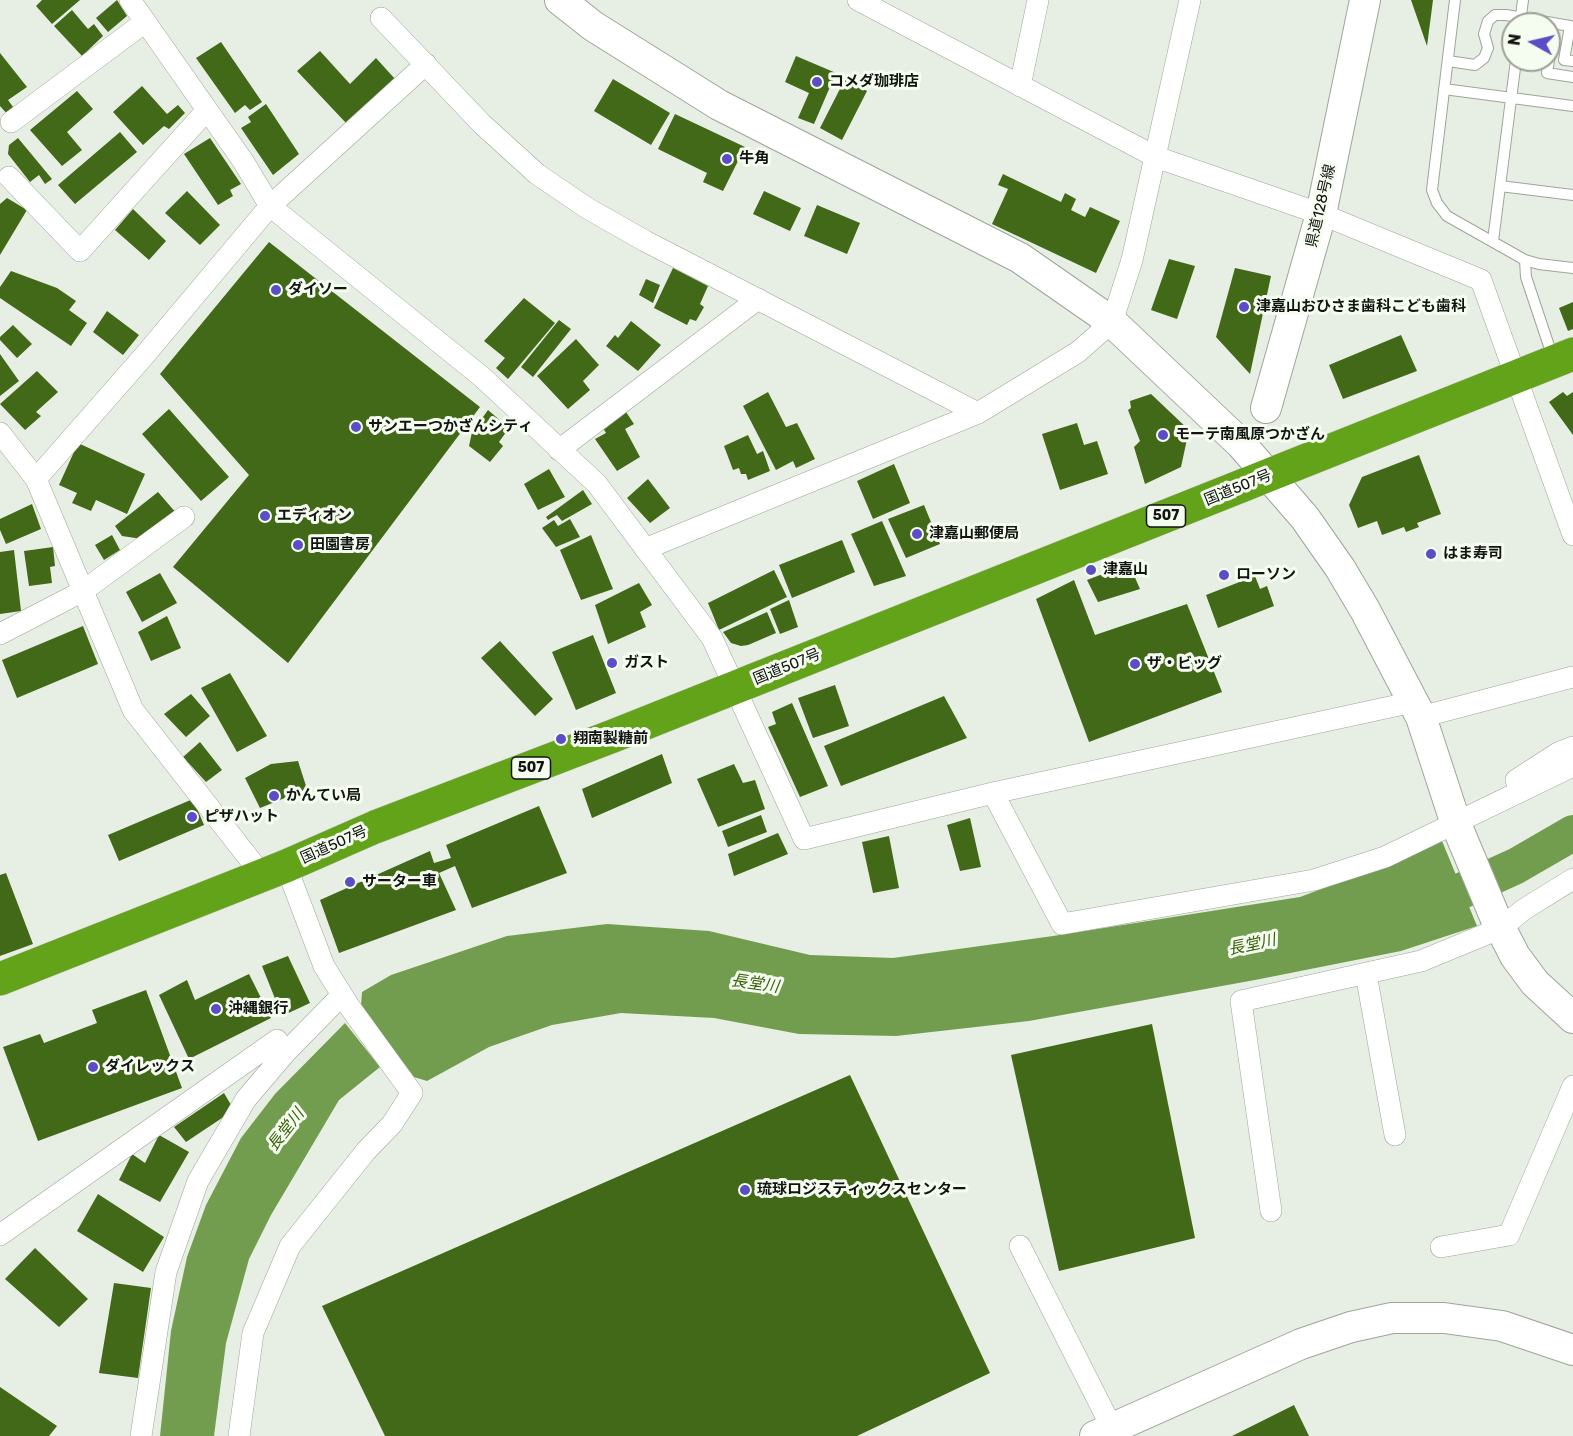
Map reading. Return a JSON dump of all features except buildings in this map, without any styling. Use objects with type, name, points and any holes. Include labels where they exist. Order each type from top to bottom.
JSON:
[{"type":"highway","name":"国道507号","points":[[0,979],[274,871],[375,827],[734,688],[1564,358]]},
{"type":"street","points":[[130,0],[243,161],[270,206],[482,377],[597,484],[712,638],[804,839],[993,792],[1417,710],[1573,677]]},
{"type":"street","points":[[560,0],[593,26],[719,105],[1020,258],[1112,322],[1232,435],[1298,508],[1340,568],[1365,610],[1417,710],[1458,827],[1498,922],[1515,956],[1535,983],[1573,1018]]},
{"type":"street","points":[[858,0],[1156,157],[1321,214],[1481,280],[1573,536]]},
{"type":"street","points":[[1020,86],[1038,0]]},
{"type":"street","points":[[645,549],[978,413],[1078,352],[1112,322],[1128,278],[1190,0]]},
{"type":"street","name":"県道128号線","points":[[1266,408],[1321,214],[1365,0]]},
{"type":"street","points":[[381,18],[482,124],[537,174],[587,208],[635,236],[978,413]]},
{"type":"street","points":[[11,122],[145,22]]},
{"type":"street","points":[[36,479],[144,356],[270,206],[426,64]]},
{"type":"street","points":[[9,177],[80,251],[207,110]]},
{"type":"street","points":[[559,450],[758,299]]},
{"type":"street","points":[[0,433],[36,479],[133,710],[274,871],[345,1001],[412,1093],[392,1124],[366,1151],[290,1246],[253,1333],[239,1436]]},
{"type":"street","points":[[0,634],[83,591],[184,517]]},
{"type":"street","points":[[993,792],[1062,924],[1314,880],[1385,857],[1458,827],[1568,759]]},
{"type":"street","points":[[1480,797],[1568,759]]},
{"type":"street","points":[[1271,1211],[1241,1001],[1421,961],[1523,910],[1573,879]]},
{"type":"street","points":[[1366,974],[1395,1135]]},
{"type":"street","points":[[141,1436],[166,1272],[198,1181],[246,1099],[286,1052],[345,1001]]},
{"type":"street","points":[[0,1235],[277,1040]]},
{"type":"street","points":[[1440,1247],[1509,1235],[1573,1086]]},
{"type":"street","points":[[1020,1246],[1104,1432],[1301,1344],[1351,1327],[1392,1318],[1444,1318],[1502,1326],[1573,1350]]},
{"type":"lane","points":[[1455,0],[1432,190],[1437,203],[1447,216],[1526,260],[1539,264],[1573,265]]},
{"type":"lane","points":[[1448,61],[1475,65],[1484,58],[1488,48],[1484,34],[1488,21],[1495,15],[1501,16]]},
{"type":"lane","points":[[1561,25],[1569,26],[1564,60],[1573,61]]},
{"type":"lane","points":[[1493,242],[1514,72]]},
{"type":"lane","points":[[1547,72],[1573,77]]},
{"type":"lane","points":[[1444,90],[1573,105]]},
{"type":"lane","points":[[1500,186],[1573,195]]},
{"type":"lane","points":[[1526,260],[1526,277],[1564,358]]},
{"type":"water","points":[[1442,841],[1477,926],[1401,951],[1029,1021],[896,1036],[799,1034],[714,1018],[621,1013],[552,1025],[489,1047],[427,1081],[414,1077],[361,1006],[362,992],[391,975],[507,936],[607,924],[709,931],[810,955],[893,958],[1053,936],[1300,897],[1399,860]]},
{"type":"water","points":[[345,1023],[380,1067],[339,1100],[271,1215],[249,1259],[226,1343],[214,1436],[160,1436],[171,1331],[187,1257],[206,1205],[241,1138],[275,1094]]},
{"type":"waterway","name":"長堂川","points":[[1418,909],[1516,866],[1573,833]]},
{"type":"place","name":"コメダ珈琲店","points":[[817,82]]},
{"type":"place","name":"牛角","points":[[727,159]]},
{"type":"place","name":"ダイソー","points":[[276,290]]},
{"type":"place","name":"津嘉山おひさま歯科こども歯科","points":[[1244,307]]},
{"type":"place","name":"サンエーつかざんシティ","points":[[356,427]]},
{"type":"place","name":"モーテ南風原つかざん","points":[[1163,435]]},
{"type":"place","name":"エディオン","points":[[265,516]]},
{"type":"place","name":"津嘉山郵便局","points":[[917,534]]},
{"type":"place","name":"田園書房","points":[[298,545]]},
{"type":"place","name":"はま寿司","points":[[1431,554]]},
{"type":"place","name":"津嘉山","points":[[1091,570]]},
{"type":"place","name":"ローソン","points":[[1224,575]]},
{"type":"place","name":"ガスト","points":[[612,663]]},
{"type":"place","name":"ザ・ビッグ","points":[[1135,664]]},
{"type":"place","name":"翔南製糖前","points":[[561,739]]},
{"type":"place","name":"かんてい局","points":[[274,796]]},
{"type":"place","name":"ピザハット","points":[[192,817]]},
{"type":"place","name":"サーター車","points":[[350,882]]},
{"type":"place","name":"沖縄銀行","points":[[216,1009]]},
{"type":"place","name":"ダイレックス","points":[[93,1067]]},
{"type":"place","name":"琉球ロジスティックスセンター","points":[[745,1190]]}]
